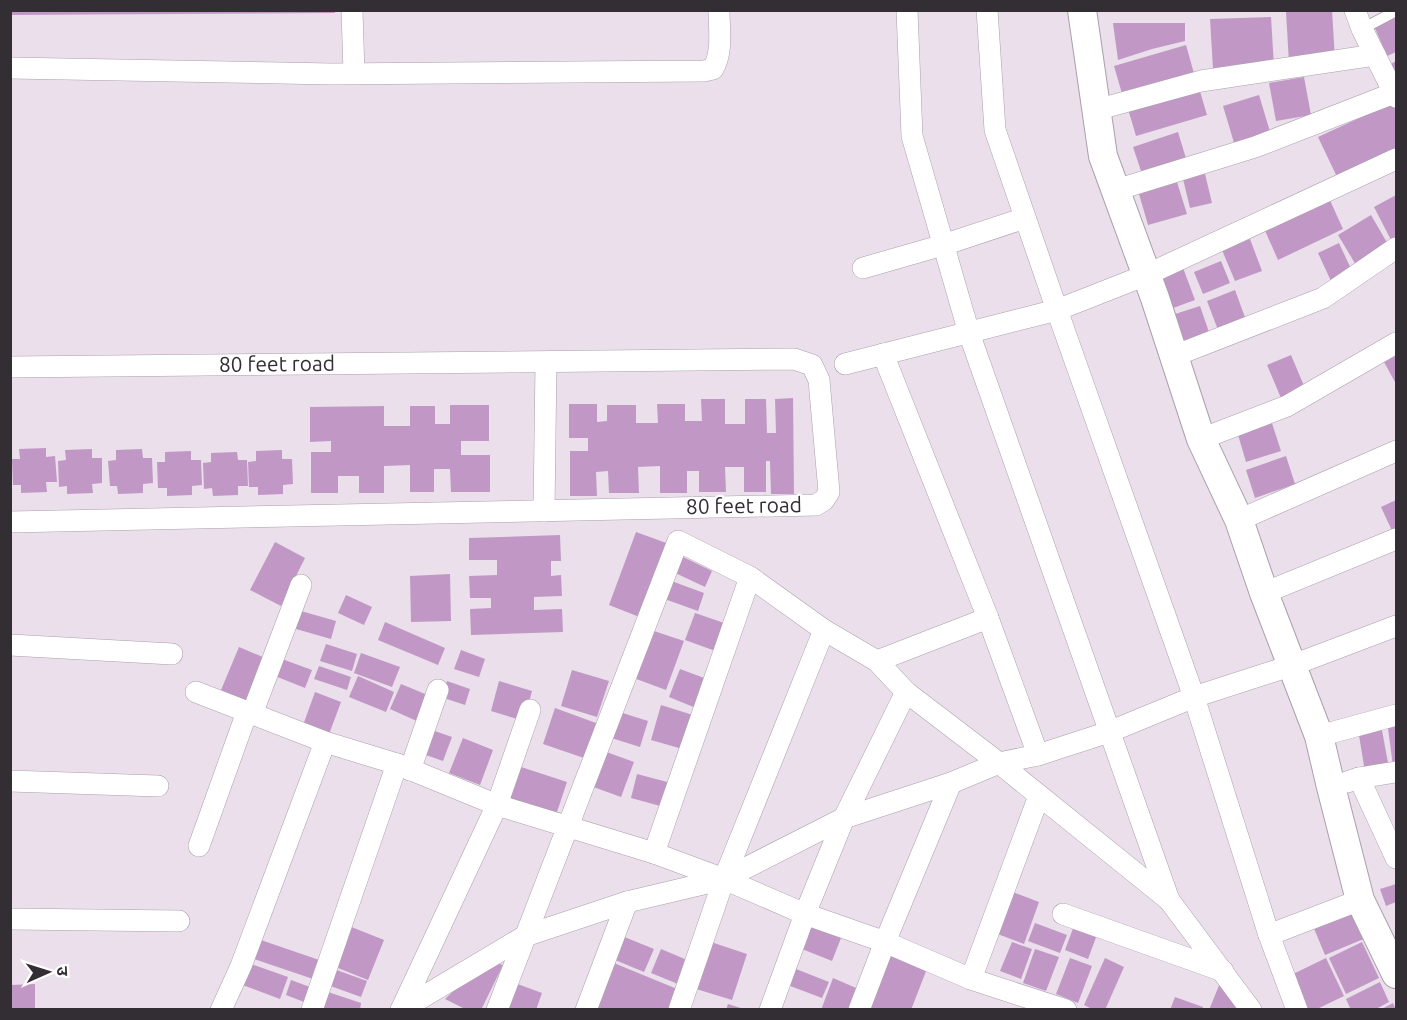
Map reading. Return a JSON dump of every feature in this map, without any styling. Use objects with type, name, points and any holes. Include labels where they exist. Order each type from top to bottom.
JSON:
[{"type":"street","points":[[352,10],[354,74]]},
{"type":"street","points":[[10,68],[354,74],[704,72],[713,69],[717,62],[719,10]]},
{"type":"street","points":[[907,10],[912,136],[943,246],[969,333],[1169,900]]},
{"type":"street","points":[[987,10],[995,130],[1194,697],[1269,935],[1297,1010]]},
{"type":"street","points":[[1082,10],[1103,156],[1201,439],[1239,520],[1264,593],[1319,736],[1360,900],[1389,940],[1396,974]]},
{"type":"street","points":[[1116,190],[1255,147],[1395,95],[1358,20]]},
{"type":"street","points":[[1096,110],[1201,81],[1375,55]]},
{"type":"street","points":[[845,364],[1057,310],[1146,275],[1396,159]]},
{"type":"street","points":[[863,268],[943,246],[1025,218]]},
{"type":"street","points":[[1174,356],[1323,298],[1396,248]]},
{"type":"street","points":[[1201,439],[1287,406],[1396,343]]},
{"type":"street","points":[[883,354],[988,618],[1038,755]]},
{"type":"street","name":"80 feet road","points":[[10,367],[794,359],[812,365],[819,380],[829,492],[824,500],[816,505],[10,522]]},
{"type":"street","points":[[544,511],[546,363]]},
{"type":"street","points":[[1239,520],[1396,451]]},
{"type":"street","points":[[1264,593],[1396,539]]},
{"type":"street","points":[[497,1010],[678,542],[750,577],[824,630],[877,661],[906,692],[999,763],[1169,900],[1251,1010]]},
{"type":"street","points":[[654,853],[750,577]]},
{"type":"street","points":[[199,846],[249,713],[301,585]]},
{"type":"street","points":[[877,661],[988,618]]},
{"type":"street","points":[[401,1010],[525,936],[627,902],[724,879],[844,818],[951,783],[999,763],[1038,755],[1108,732],[1194,697],[1293,665],[1396,626]]},
{"type":"street","points":[[679,1010],[724,879],[824,630]]},
{"type":"street","points":[[10,645],[172,654]]},
{"type":"street","points":[[312,1010],[403,767],[438,690]]},
{"type":"street","points":[[196,692],[325,742],[403,767],[497,805],[654,853],[724,879],[804,914],[885,942],[971,979],[1066,1010]]},
{"type":"street","points":[[770,1010],[804,914],[844,818],[906,692]]},
{"type":"street","points":[[401,1010],[497,805],[530,710]]},
{"type":"street","points":[[1319,736],[1396,715]]},
{"type":"street","points":[[221,1010],[241,966],[325,742]]},
{"type":"street","points":[[1331,787],[1359,778],[1396,772]]},
{"type":"street","points":[[1359,778],[1396,857]]},
{"type":"street","points":[[10,781],[158,786]]},
{"type":"street","points":[[859,1010],[951,783]]},
{"type":"street","points":[[971,979],[1039,796]]},
{"type":"street","points":[[1269,935],[1360,900]]},
{"type":"street","points":[[586,1010],[627,902]]},
{"type":"street","points":[[1063,914],[1223,971]]},
{"type":"street","points":[[10,919],[179,921]]},
{"type":"lane","points":[[1358,20],[1396,11]]},
{"type":"building","points":[[10,10],[334,10],[335,13],[10,15]]},
{"type":"building","points":[[1332,10],[1335,59],[1289,63],[1286,12]]},
{"type":"building","points":[[1271,17],[1274,66],[1213,69],[1210,19]]},
{"type":"building","points":[[1396,17],[1396,52],[1387,56],[1374,26]]},
{"type":"building","points":[[1113,23],[1185,23],[1185,41],[1118,60]]},
{"type":"building","points":[[1186,45],[1195,77],[1123,97],[1114,66]]},
{"type":"building","points":[[1396,61],[1396,75],[1391,64]]},
{"type":"building","points":[[1304,77],[1311,115],[1276,121],[1269,83]]},
{"type":"building","points":[[1199,88],[1207,115],[1136,136],[1128,109]]},
{"type":"building","points":[[1259,95],[1271,135],[1235,146],[1223,106]]},
{"type":"building","points":[[1394,102],[1396,106],[1396,152],[1338,179],[1318,137]]},
{"type":"building","points":[[1178,132],[1188,165],[1144,180],[1133,147]]},
{"type":"building","points":[[1205,174],[1212,203],[1190,208],[1183,179]]},
{"type":"building","points":[[1177,182],[1187,214],[1148,225],[1139,194]]},
{"type":"building","points":[[1396,195],[1396,236],[1391,240],[1374,207]]},
{"type":"building","points":[[1328,196],[1343,229],[1278,260],[1263,226]]},
{"type":"building","points":[[1371,215],[1389,246],[1356,265],[1338,235]]},
{"type":"building","points":[[1250,239],[1262,271],[1235,281],[1222,250]]},
{"type":"building","points":[[1339,243],[1352,271],[1331,281],[1318,253]]},
{"type":"building","points":[[1221,261],[1230,283],[1203,294],[1194,272]]},
{"type":"building","points":[[1182,265],[1195,300],[1165,311],[1152,276]]},
{"type":"building","points":[[1235,290],[1246,320],[1218,330],[1207,301]]},
{"type":"building","points":[[1200,306],[1210,335],[1182,345],[1172,315]]},
{"type":"building","points":[[1291,355],[1305,388],[1281,398],[1267,365]]},
{"type":"building","points":[[1396,355],[1396,384],[1384,362]]},
{"type":"building","points":[[793,398],[794,494],[771,494],[770,461],[766,461],[766,492],[744,492],[744,467],[725,467],[726,492],[699,492],[699,471],[687,471],[687,493],[660,493],[660,466],[638,467],[639,493],[609,493],[608,471],[596,472],[597,496],[570,496],[570,451],[588,451],[588,438],[569,438],[569,404],[597,404],[597,422],[607,421],[607,405],[636,405],[636,423],[658,423],[657,404],[685,404],[685,421],[702,421],[701,399],[725,399],[725,424],[745,424],[745,399],[766,399],[767,433],[776,433],[775,399]]},
{"type":"building","points":[[450,405],[489,405],[489,441],[461,441],[461,455],[490,455],[490,492],[451,492],[450,469],[434,469],[434,492],[410,492],[410,465],[384,466],[384,493],[359,493],[359,476],[338,476],[338,493],[311,493],[311,452],[331,452],[331,441],[310,442],[310,407],[384,406],[384,426],[410,426],[410,406],[435,406],[435,424],[450,424]]},
{"type":"building","points":[[1270,417],[1281,451],[1246,462],[1236,428]]},
{"type":"building","points":[[46,448],[46,457],[55,456],[57,482],[46,482],[47,492],[21,493],[21,485],[13,485],[12,459],[20,459],[19,449]]},
{"type":"building","points":[[92,449],[92,458],[102,458],[102,483],[92,484],[93,493],[67,494],[67,486],[59,487],[58,461],[66,460],[65,450]]},
{"type":"building","points":[[142,449],[143,458],[152,458],[153,483],[143,484],[143,493],[118,494],[117,486],[110,486],[108,461],[116,460],[116,450]]},
{"type":"building","points":[[282,450],[282,459],[292,459],[293,484],[283,485],[283,494],[258,495],[258,487],[249,487],[248,462],[256,461],[256,451]]},
{"type":"building","points":[[191,451],[191,460],[201,460],[202,485],[192,486],[192,495],[167,496],[167,488],[158,488],[157,462],[165,462],[165,452]]},
{"type":"building","points":[[237,452],[238,460],[247,460],[248,486],[238,486],[238,495],[213,496],[212,488],[204,489],[203,463],[211,462],[211,453]]},
{"type":"building","points":[[1286,456],[1295,484],[1255,498],[1246,470]]},
{"type":"building","points":[[1396,500],[1396,534],[1394,535],[1381,507]]},
{"type":"building","points":[[636,532],[669,544],[642,618],[609,605]]},
{"type":"building","points":[[560,535],[561,561],[551,561],[551,576],[561,575],[562,596],[534,597],[534,610],[562,609],[563,632],[471,635],[470,609],[491,608],[491,598],[470,598],[469,576],[497,575],[497,560],[469,560],[469,538]]},
{"type":"building","points":[[275,542],[305,558],[281,606],[250,590]]},
{"type":"building","points":[[677,554],[712,571],[705,587],[669,570]]},
{"type":"building","points":[[450,574],[451,621],[411,622],[410,576]]},
{"type":"building","points":[[666,579],[704,593],[698,611],[659,597]]},
{"type":"building","points":[[346,595],[372,607],[364,625],[338,613]]},
{"type":"building","points":[[294,609],[336,621],[331,639],[289,627]]},
{"type":"building","points":[[695,613],[730,625],[721,653],[685,640]]},
{"type":"building","points":[[385,622],[445,648],[438,665],[378,640]]},
{"type":"building","points":[[648,629],[684,641],[666,690],[631,677]]},
{"type":"building","points":[[326,644],[357,654],[352,671],[320,661]]},
{"type":"building","points":[[239,647],[265,658],[247,701],[221,690]]},
{"type":"building","points":[[461,650],[485,659],[479,677],[454,669]]},
{"type":"building","points":[[361,653],[400,667],[392,687],[354,673]]},
{"type":"building","points":[[282,659],[312,670],[305,688],[275,676]]},
{"type":"building","points":[[319,666],[351,677],[347,690],[314,679]]},
{"type":"building","points":[[680,669],[707,679],[696,708],[669,697]]},
{"type":"building","points":[[572,670],[609,681],[597,717],[561,706]]},
{"type":"building","points":[[358,676],[394,692],[386,712],[349,697]]},
{"type":"building","points":[[447,681],[470,689],[465,705],[441,697]]},
{"type":"building","points":[[499,681],[532,691],[524,721],[491,711]]},
{"type":"building","points":[[401,684],[430,696],[419,722],[390,709]]},
{"type":"building","points":[[315,692],[341,702],[328,737],[302,728]]},
{"type":"building","points":[[661,705],[696,716],[686,750],[651,740]]},
{"type":"building","points":[[555,708],[596,723],[584,758],[543,744]]},
{"type":"building","points":[[613,710],[648,721],[640,747],[605,736]]},
{"type":"building","points":[[1396,720],[1396,766],[1393,766],[1387,721]]},
{"type":"building","points":[[1381,725],[1389,768],[1365,772],[1358,729]]},
{"type":"building","points":[[432,730],[452,737],[443,761],[423,754]]},
{"type":"building","points":[[463,738],[493,750],[480,785],[449,773]]},
{"type":"building","points":[[601,750],[634,762],[621,797],[588,785]]},
{"type":"building","points":[[518,766],[567,782],[555,818],[507,803]]},
{"type":"building","points":[[637,774],[671,783],[664,807],[631,798]]},
{"type":"building","points":[[1396,884],[1396,902],[1386,906],[1380,889]]},
{"type":"building","points":[[1005,889],[1039,902],[1024,944],[990,931]]},
{"type":"building","points":[[1355,909],[1366,938],[1325,955],[1313,926]]},
{"type":"building","points":[[808,919],[843,933],[832,961],[797,947]]},
{"type":"building","points":[[1035,923],[1067,935],[1060,953],[1028,941]]},
{"type":"building","points":[[1075,923],[1098,932],[1088,959],[1065,950]]},
{"type":"building","points":[[349,926],[384,940],[368,980],[333,966]]},
{"type":"building","points":[[617,934],[654,949],[644,972],[608,957]]},
{"type":"building","points":[[255,938],[325,962],[319,981],[248,957]]},
{"type":"building","points":[[708,941],[747,954],[732,1000],[693,988]]},
{"type":"building","points":[[1012,942],[1032,949],[1021,979],[1000,971]]},
{"type":"building","points":[[1362,942],[1379,978],[1346,994],[1329,958]]},
{"type":"building","points":[[661,949],[692,962],[683,986],[651,973]]},
{"type":"building","points":[[1035,949],[1059,957],[1046,991],[1023,983]]},
{"type":"building","points":[[890,951],[928,966],[911,1010],[867,1010]]},
{"type":"building","points":[[1070,958],[1092,966],[1078,1003],[1056,994]]},
{"type":"building","points":[[1105,958],[1124,967],[1105,1010],[1094,1010],[1084,1005]]},
{"type":"building","points":[[1326,958],[1344,996],[1315,1010],[1302,1010],[1287,977]]},
{"type":"building","points":[[491,961],[503,965],[481,1010],[467,1010],[445,999],[466,979]]},
{"type":"building","points":[[609,961],[682,991],[674,1010],[590,1010]]},
{"type":"building","points":[[248,963],[288,977],[280,999],[240,984]]},
{"type":"building","points":[[791,967],[829,982],[822,998],[785,984]]},
{"type":"building","points":[[331,968],[367,981],[361,997],[325,984]]},
{"type":"building","points":[[833,978],[863,991],[856,1010],[821,1010]]},
{"type":"building","points":[[1222,978],[1241,1010],[1209,1010]]},
{"type":"building","points":[[291,980],[318,990],[312,1005],[286,995]]},
{"type":"building","points":[[512,982],[542,993],[536,1010],[501,1010]]},
{"type":"building","points":[[1380,982],[1389,1002],[1374,1010],[1351,1010],[1346,999]]},
{"type":"building","points":[[35,984],[35,1010],[10,1010],[10,985]]},
{"type":"building","points":[[325,991],[361,1003],[360,1010],[318,1010]]},
{"type":"building","points":[[1175,997],[1203,1007],[1202,1010],[1170,1010]]},
{"type":"building","points":[[1393,1003],[1396,1010],[1380,1010]]},
{"type":"building","points":[[728,1004],[744,1009],[744,1010],[726,1010]]}]
